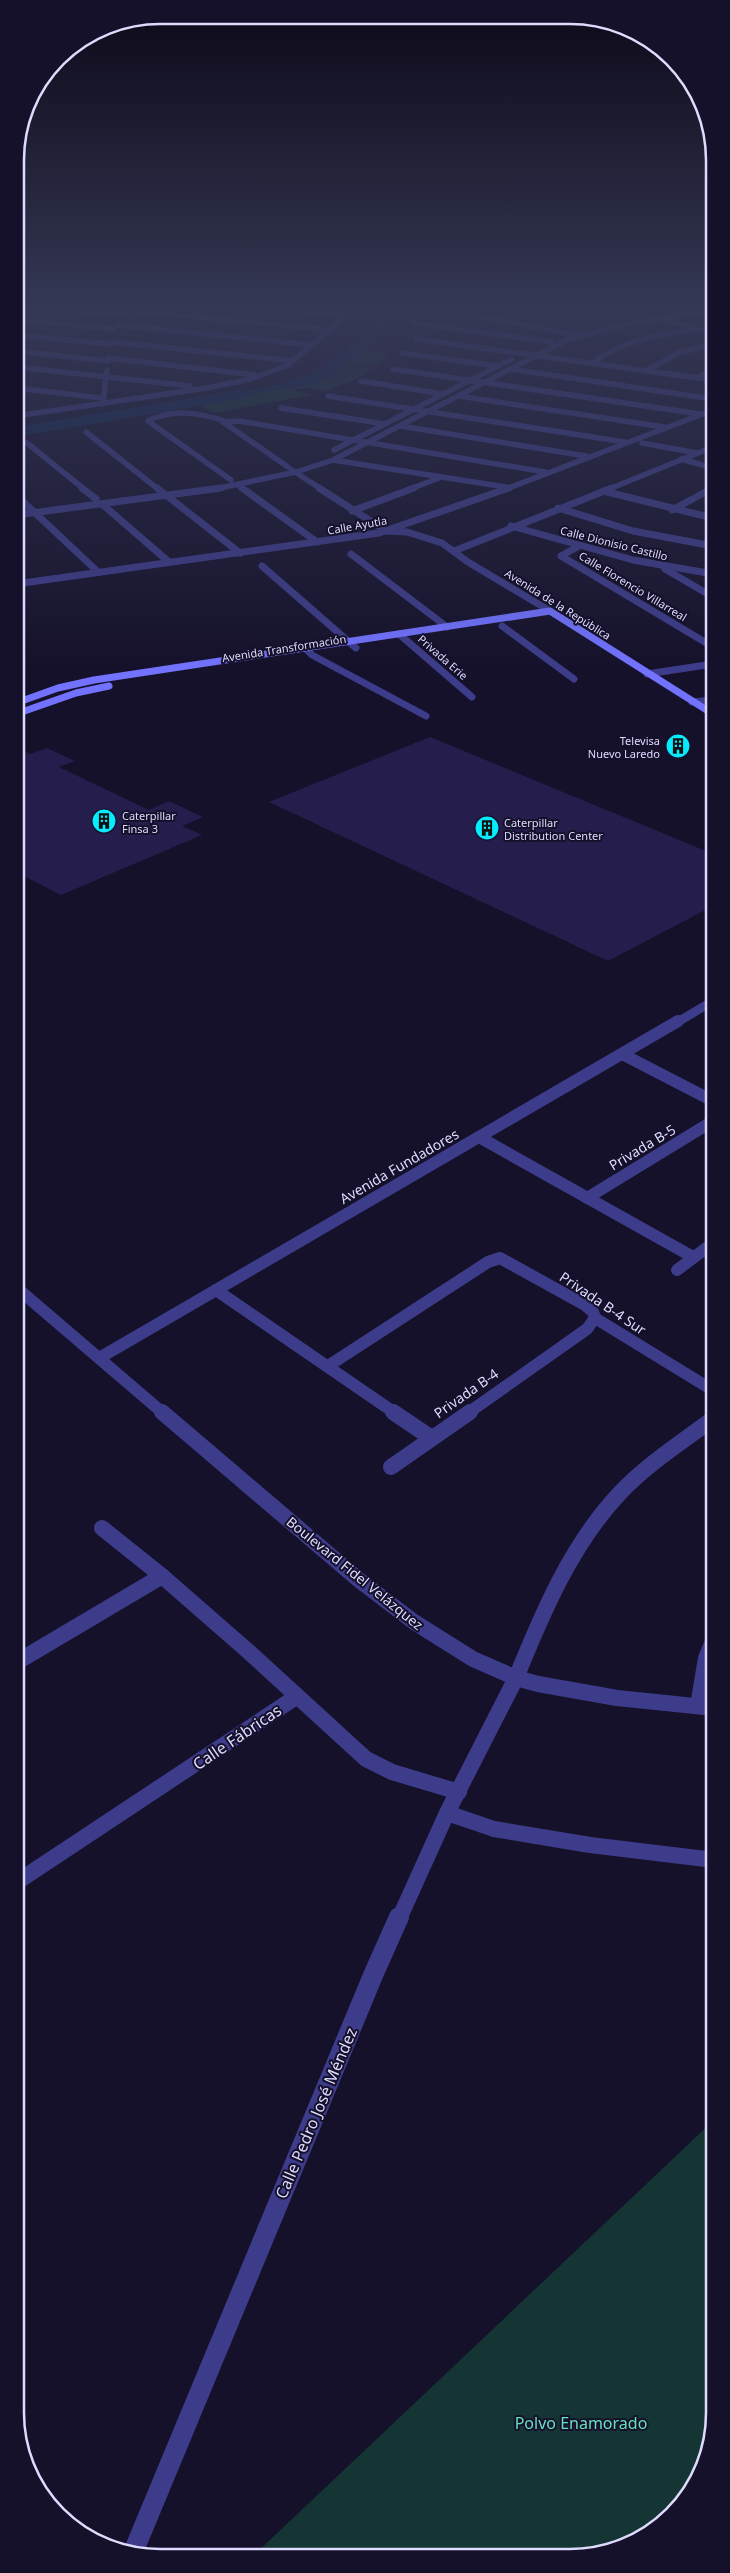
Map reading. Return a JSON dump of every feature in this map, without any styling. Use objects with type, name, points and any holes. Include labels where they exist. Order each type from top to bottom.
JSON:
[{"type":"main road","name":"Avenida de la República","points":[[550,611],[706,710]]},
{"type":"main road","name":"Avenida Transformación","points":[[24,701],[76,683],[550,611]]},
{"type":"main road","name":"Avenida Transformación","points":[[24,711],[89,690],[560,617]]},
{"type":"main road","points":[[266,654],[277,660]]},
{"type":"main road","points":[[237,658],[244,665]]},
{"type":"main road","points":[[194,665],[201,672]]},
{"type":"main road","points":[[24,706],[30,708]]},
{"type":"street","points":[[159,429],[231,480]]},
{"type":"street","points":[[234,429],[352,511],[386,531]]},
{"type":"street","points":[[288,429],[545,472]]},
{"type":"street","points":[[24,508],[231,480],[313,460],[375,429]]},
{"type":"street","points":[[24,514],[168,496],[238,485],[296,472],[333,460],[395,429]]},
{"type":"street","points":[[420,429],[588,456]]},
{"type":"street","points":[[545,429],[626,442]]},
{"type":"street","name":"Calle Ayutla","points":[[25,582],[386,531],[508,488],[545,472],[662,429]]},
{"type":"street","points":[[86,432],[240,552]]},
{"type":"street","points":[[27,443],[96,499]]},
{"type":"street","points":[[642,443],[697,453]]},
{"type":"street","points":[[454,552],[511,526],[706,450]]},
{"type":"street","points":[[681,459],[706,466]]},
{"type":"street","points":[[333,460],[508,488]]},
{"type":"street","points":[[352,511],[441,477]]},
{"type":"street","points":[[238,485],[317,542]]},
{"type":"street","points":[[603,490],[672,510],[706,517]]},
{"type":"street","points":[[672,510],[706,491]]},
{"type":"street","points":[[702,492],[706,493]]},
{"type":"street","points":[[24,503],[98,572]]},
{"type":"street","points":[[102,504],[169,562]]},
{"type":"street","points":[[558,508],[633,531],[706,545]]},
{"type":"street","name":"Calle Dionisio Castillo","points":[[511,526],[579,546],[659,566],[706,573]]},
{"type":"street","name":"Avenida de la República","points":[[386,531],[423,536],[442,543],[550,611]]},
{"type":"street","name":"Calle Florencio Villarreal","points":[[579,546],[561,556],[706,643]]},
{"type":"street","points":[[351,554],[447,627]]},
{"type":"street","points":[[262,566],[356,648]]},
{"type":"street","points":[[659,566],[706,593]]},
{"type":"street","points":[[502,626],[574,679]]},
{"type":"street","name":"Privada Erie","points":[[399,634],[472,697]]},
{"type":"street","points":[[305,648],[312,655],[426,716]]},
{"type":"street","points":[[647,674],[706,665]]},
{"type":"street","points":[[692,702],[706,701]]},
{"type":"street","name":"Avenida Fundadores","points":[[101,1357],[706,1006]]},
{"type":"street","points":[[622,1054],[706,1096]]},
{"type":"street","name":"Privada B-5","points":[[587,1198],[706,1125]]},
{"type":"street","points":[[479,1137],[693,1258]]},
{"type":"street","points":[[677,1270],[706,1249]]},
{"type":"street","name":"Privada B-4 Sur","points":[[328,1366],[488,1262],[500,1258],[514,1264],[585,1305],[593,1312],[595,1318],[706,1386]]},
{"type":"street","name":"Privada B-4","points":[[216,1290],[430,1437],[586,1329],[595,1318]]},
{"type":"street","name":"Boulevard Fidel Velázquez","points":[[24,1294],[101,1357],[408,1619],[451,1646],[516,1678],[582,1693],[633,1701],[706,1707]]},
{"type":"street","name":"Calle Pedro José Méndez","points":[[135,2547],[374,1973],[448,1813],[516,1678],[547,1609],[589,1531],[619,1494],[652,1465],[706,1424]]},
{"type":"street","points":[[391,1467],[430,1437]]},
{"type":"street","points":[[102,1528],[162,1576],[249,1652],[296,1697]]},
{"type":"street","points":[[24,1658],[162,1576]]},
{"type":"street","points":[[706,1665],[703,1675],[706,1707]]},
{"type":"street","name":"Calle Fábricas","points":[[24,1877],[296,1697],[366,1759],[392,1772],[459,1792]]},
{"type":"street","points":[[448,1813],[494,1829],[590,1845],[706,1859]]},
{"type":"green space","name":"Polvo Enamorado","points":[[706,2128],[705,2431],[702,2448],[692,2473],[683,2489],[660,2515],[646,2526],[622,2539],[588,2548],[260,2549]]},
{"type":"building","name":"Caterpillar Distribution Center","points":[[430,737],[706,851],[706,910],[608,961],[269,802]]},
{"type":"building","name":"Caterpillar Finsa 3","points":[[47,748],[75,761],[59,767],[149,810],[169,801],[203,817],[182,826],[202,835],[61,895],[24,876],[24,751],[30,754]]},
{"type":"waterway","points":[[24,431],[34,429]]},
{"type":"place","name":"Televisa Nuevo Laredo","points":[[678,746]]},
{"type":"place","name":"Caterpillar Finsa 3","points":[[104,821]]},
{"type":"place","name":"Caterpillar Distribution Center","points":[[487,828]]}]
